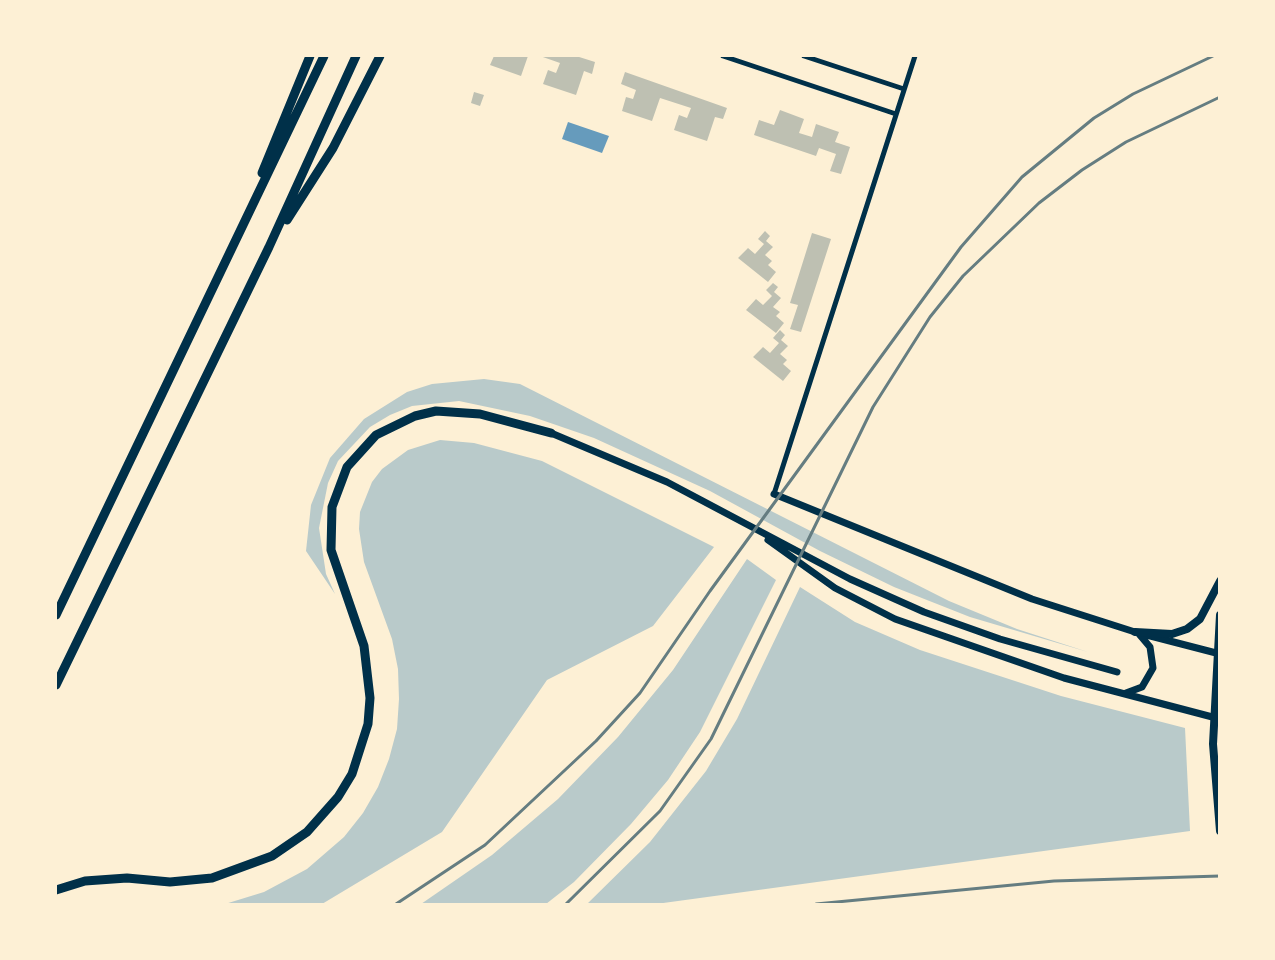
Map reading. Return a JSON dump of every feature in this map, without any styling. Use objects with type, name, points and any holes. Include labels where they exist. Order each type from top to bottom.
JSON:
[{"type":"highway","points":[[216,281],[310,56]]},
{"type":"highway","points":[[56,615],[324,56]]},
{"type":"highway","points":[[56,685],[269,247],[356,56]]},
{"type":"highway","points":[[269,247],[333,147],[380,56]]},
{"type":"highway","points":[[56,890],[85,881],[127,878],[170,882],[213,878],[262,860],[307,832],[338,797],[352,774],[368,724],[370,698],[364,646],[336,571],[331,550],[332,507],[347,466],[376,435],[405,420],[436,411],[480,414],[551,433]]},
{"type":"main road","points":[[1135,632],[1172,634],[1187,629],[1200,619],[1220,581]]},
{"type":"main road","points":[[1220,615],[1213,744],[1220,831]]},
{"type":"street","points":[[723,56],[896,114]]},
{"type":"street","points":[[804,56],[904,89]]},
{"type":"street","points":[[915,56],[774,494],[987,582],[1135,632],[1218,654]]},
{"type":"street","points":[[551,433],[648,473],[850,579],[924,612],[1000,639],[1117,672]]},
{"type":"street","points":[[742,521],[835,588],[895,620],[992,654],[1117,693],[1216,718]]},
{"type":"street","points":[[1117,693],[1135,692],[1142,687],[1153,668],[1150,647],[1135,632]]},
{"type":"shaded area","points":[[484,379],[520,384],[949,601],[1017,629],[1088,652],[970,617],[894,587],[820,551],[710,491],[594,438],[530,416],[459,401],[412,406],[390,415],[370,427],[338,461],[328,483],[319,528],[326,574],[335,594],[306,551],[311,505],[330,458],[364,419],[407,392],[432,384]]},
{"type":"shaded area","points":[[440,440],[474,443],[542,461],[714,547],[653,626],[547,680],[442,832],[322,904],[225,904],[264,892],[307,869],[344,837],[363,813],[378,787],[397,729],[398,669],[392,639],[364,562],[359,529],[360,512],[372,482],[382,469],[408,450]]},
{"type":"shaded area","points":[[747,559],[776,580],[700,732],[668,780],[631,824],[574,882],[546,904],[421,904],[492,855],[558,799],[618,737],[673,670]]},
{"type":"shaded area","points":[[800,587],[855,622],[920,650],[1061,696],[1185,728],[1190,831],[656,904],[587,904],[650,842],[706,771],[737,719]]},
{"type":"water","points":[[568,122],[609,136],[602,153],[562,139]]},
{"type":"building","points":[[494,56],[528,56],[521,76],[490,65]]},
{"type":"building","points":[[540,56],[576,56],[595,62],[592,74],[584,71],[576,95],[543,84],[548,70],[556,73],[560,63]]},
{"type":"building","points":[[625,72],[727,108],[723,119],[715,117],[707,141],[674,130],[679,115],[687,118],[691,108],[660,98],[652,121],[622,111],[626,97],[633,99],[636,90],[621,84]]},
{"type":"building","points":[[474,92],[484,95],[480,106],[471,103]]},
{"type":"building","points":[[780,110],[804,119],[799,133],[812,137],[816,124],[839,132],[835,142],[850,147],[841,174],[830,171],[836,154],[819,148],[816,156],[754,135],[759,120],[774,125]]},
{"type":"building","points":[[765,231],[770,236],[766,241],[773,247],[765,255],[772,261],[768,265],[776,272],[768,282],[738,258],[748,248],[755,254],[764,244],[758,239]]},
{"type":"building","points":[[812,233],[831,239],[801,332],[790,329],[798,305],[790,303]]},
{"type":"building","points":[[773,283],[778,287],[774,292],[781,298],[773,307],[780,312],[776,316],[784,323],[776,333],[746,310],[756,299],[763,305],[772,296],[766,290]]},
{"type":"building","points":[[780,330],[785,335],[781,340],[788,346],[780,354],[787,360],[783,364],[791,371],[783,381],[753,357],[763,347],[770,353],[779,343],[773,338]]},
{"type":"railway","points":[[396,904],[485,845],[596,741],[640,693],[710,591],[961,247],[1022,177],[1094,118],[1133,94],[1213,56]]},
{"type":"railway","points":[[566,904],[660,811],[711,739],[873,407],[930,317],[963,276],[1039,203],[1082,170],[1126,142],[1220,97]]},
{"type":"railway","points":[[816,904],[1054,881],[1220,876]]}]
